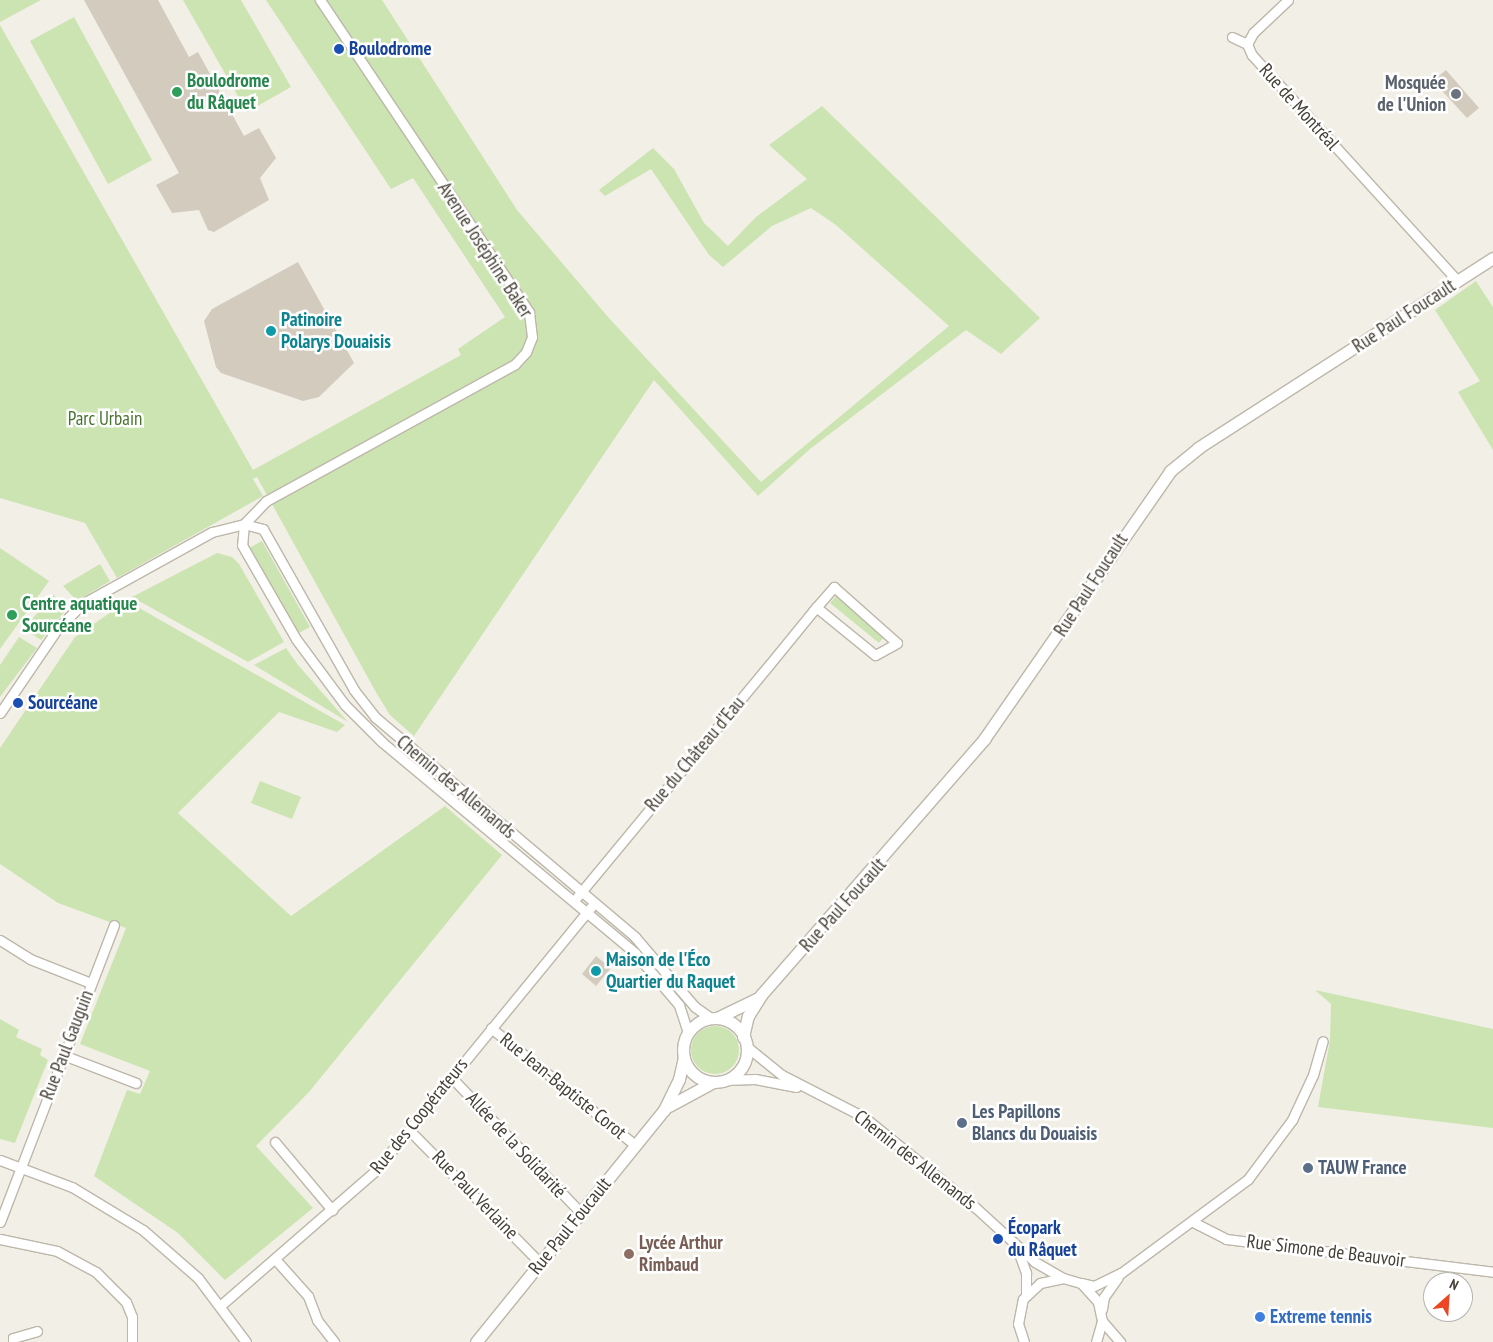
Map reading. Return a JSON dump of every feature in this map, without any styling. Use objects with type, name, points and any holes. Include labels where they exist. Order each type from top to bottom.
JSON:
[{"type":"street","name":"Avenue Joséphine Baker","points":[[244,524],[266,501],[515,364],[526,352],[532,337],[529,312],[320,0]]},
{"type":"street","points":[[1247,44],[1253,33],[1288,0]]},
{"type":"street","name":"Rue de Montréal","points":[[1232,37],[1247,44],[1252,55],[1458,282]]},
{"type":"street","name":"Rue Paul Foucault","points":[[745,1041],[748,1016],[761,995],[969,758],[1039,664],[1170,471],[1198,448],[1493,258]]},
{"type":"street","points":[[0,713],[65,620],[116,584],[212,532],[244,524]]},
{"type":"street","name":"Chemin des Allemands","points":[[688,1034],[682,1010],[659,979],[635,953],[382,742],[345,705],[296,639],[242,545],[244,524],[265,531],[354,690],[375,717],[650,952],[695,1007],[714,1018]]},
{"type":"street","name":"Rue du Château d'Eau","points":[[574,901],[816,607],[834,587],[897,643],[875,655],[816,607]]},
{"type":"street","name":"Rue des Coopérateurs","points":[[221,1305],[370,1176],[594,903]]},
{"type":"street","name":"Rue Paul Gauguin","points":[[0,1222],[114,925]]},
{"type":"street","points":[[0,940],[30,959],[91,983]]},
{"type":"street","name":"Rue Paul Foucault","points":[[714,1018],[761,995]]},
{"type":"street","points":[[714,1018],[734,1025],[745,1041],[742,1066],[726,1080],[714,1082],[694,1074],[684,1058],[688,1034],[700,1022],[714,1018]]},
{"type":"street","name":"Rue Jean-Baptiste Corot","points":[[491,1028],[635,1145]]},
{"type":"street","name":"Chemin des Allemands","points":[[745,1041],[767,1065],[811,1091],[864,1117],[1012,1240],[1038,1265],[1063,1278],[1081,1284]]},
{"type":"street","points":[[1081,1284],[1094,1286],[1122,1273],[1236,1190],[1274,1150],[1304,1098],[1323,1041]]},
{"type":"street","points":[[63,1055],[136,1083]]},
{"type":"street","name":"Rue Paul Foucault","points":[[476,1342],[664,1110],[677,1085],[684,1058]]},
{"type":"street","name":"Allée de la Solidarité","points":[[451,1077],[580,1212]]},
{"type":"street","name":"Chemin des Allemands","points":[[726,1080],[763,1080],[811,1091]]},
{"type":"street","name":"Rue Paul Foucault","points":[[664,1110],[691,1091],[714,1082]]},
{"type":"street","name":"Rue Paul Verlaine","points":[[409,1130],[540,1263]]},
{"type":"street","points":[[275,1142],[332,1210]]},
{"type":"street","points":[[0,1160],[20,1166],[88,1195],[130,1220],[177,1258],[221,1305],[246,1342]]},
{"type":"street","name":"Rue Simone de Beauvoir","points":[[1194,1222],[1226,1239],[1493,1272]]},
{"type":"street","points":[[0,1239],[57,1251],[103,1277],[128,1307],[132,1342]]},
{"type":"street","name":"Chemin des Allemands","points":[[1012,1240],[1025,1267],[1026,1294]]},
{"type":"street","points":[[276,1259],[308,1296],[317,1320],[334,1342]]},
{"type":"street","points":[[1096,1342],[1102,1318],[1104,1297],[1122,1273]]},
{"type":"street","points":[[1024,1342],[1018,1316],[1026,1294],[1045,1280],[1063,1278]]},
{"type":"street","points":[[1081,1284],[1095,1297],[1102,1318],[1120,1342]]},
{"type":"street","points":[[12,1342],[13,1338],[37,1331]]},
{"type":"green space","points":[[0,0],[41,0],[0,22]]},
{"type":"green space","points":[[183,0],[241,0],[291,87],[247,112]]},
{"type":"green space","name":"Parc Urbain","points":[[266,0],[382,0],[517,210],[608,317],[761,482],[949,326],[836,225],[811,208],[772,226],[723,267],[709,255],[651,169],[605,196],[599,190],[653,148],[674,169],[704,223],[728,246],[756,217],[807,179],[769,145],[822,106],[1040,318],[1001,354],[966,330],[810,449],[758,496],[654,380],[414,736],[390,715],[377,694],[257,477],[253,479],[263,496],[117,578],[85,523],[0,498],[0,25],[253,470],[461,355],[458,349],[505,317],[413,178],[391,189]]},
{"type":"green space","points":[[74,17],[152,160],[108,184],[30,41]]},
{"type":"green space","points":[[1476,281],[1493,307],[1493,450],[1458,392],[1480,381],[1435,310]]},
{"type":"green space","points":[[262,541],[310,627],[297,634],[249,548]]},
{"type":"green space","name":"Centre aquatique Sourcéane","points":[[0,548],[49,581],[0,649]]},
{"type":"green space","points":[[217,553],[232,557],[239,564],[284,642],[248,662],[132,597]]},
{"type":"green space","points":[[100,564],[110,581],[77,601],[63,586]]},
{"type":"green space","points":[[53,594],[66,610],[41,640],[24,629]]},
{"type":"green space","points":[[838,594],[886,634],[879,643],[830,603]]},
{"type":"green space","points":[[127,601],[345,725],[337,732],[279,712],[178,813],[291,916],[445,806],[502,855],[309,1092],[256,1146],[313,1208],[225,1280],[178,1233],[94,1176],[127,1090],[140,1094],[150,1071],[80,1044],[126,928],[58,903],[0,864],[0,748],[75,637]]},
{"type":"green space","points":[[19,637],[37,648],[0,697],[0,665]]},
{"type":"green space","points":[[286,648],[298,665],[348,722],[254,665]]},
{"type":"green space","points":[[260,781],[301,797],[292,819],[251,803]]},
{"type":"green space","points":[[1315,990],[1493,1029],[1493,1128],[1318,1107],[1330,1040],[1331,1004]]},
{"type":"green space","points":[[0,1019],[19,1030],[16,1037],[42,1049],[40,1055],[48,1060],[15,1143],[0,1139]]},
{"type":"green space","points":[[710,1026],[720,1026],[732,1033],[739,1045],[739,1055],[732,1067],[720,1074],[710,1074],[702,1070],[695,1063],[691,1055],[691,1045],[695,1037],[702,1030]]},
{"type":"building","name":"Boulodrome du Râquet","points":[[84,0],[158,0],[189,57],[198,52],[244,136],[259,128],[276,158],[260,178],[269,200],[214,232],[208,230],[199,210],[172,213],[156,185],[179,173]]},
{"type":"building","name":"Mosquée de l'Union","points":[[1446,70],[1479,108],[1467,118],[1433,81]]},
{"type":"building","name":"Patinoire Polarys Douaisis","points":[[298,262],[354,363],[319,397],[303,401],[221,373],[216,367],[204,321],[212,309]]},
{"type":"building","name":"Maison de l'Éco Quartier du Raquet","points":[[596,956],[611,968],[596,986],[582,974]]},
{"type":"place","name":"Boulodrome","points":[[339,49]]},
{"type":"place","name":"Boulodrome du Râquet","points":[[177,92]]},
{"type":"place","name":"Mosquée de l'Union","points":[[1456,94]]},
{"type":"place","name":"Patinoire Polarys Douaisis","points":[[271,331]]},
{"type":"place","name":"Centre aquatique Sourcéane","points":[[12,615]]},
{"type":"place","name":"Sourcéane","points":[[18,703]]},
{"type":"place","name":"Maison de l'Éco Quartier du Raquet","points":[[596,971]]},
{"type":"place","name":"Les Papillons Blancs du Douaisis","points":[[962,1123]]},
{"type":"place","name":"TAUW France","points":[[1308,1168]]},
{"type":"place","name":"Écopark du Râquet","points":[[998,1239]]},
{"type":"place","name":"Lycée Arthur Rimbaud","points":[[629,1254]]},
{"type":"place","name":"Extreme tennis","points":[[1260,1317]]}]
